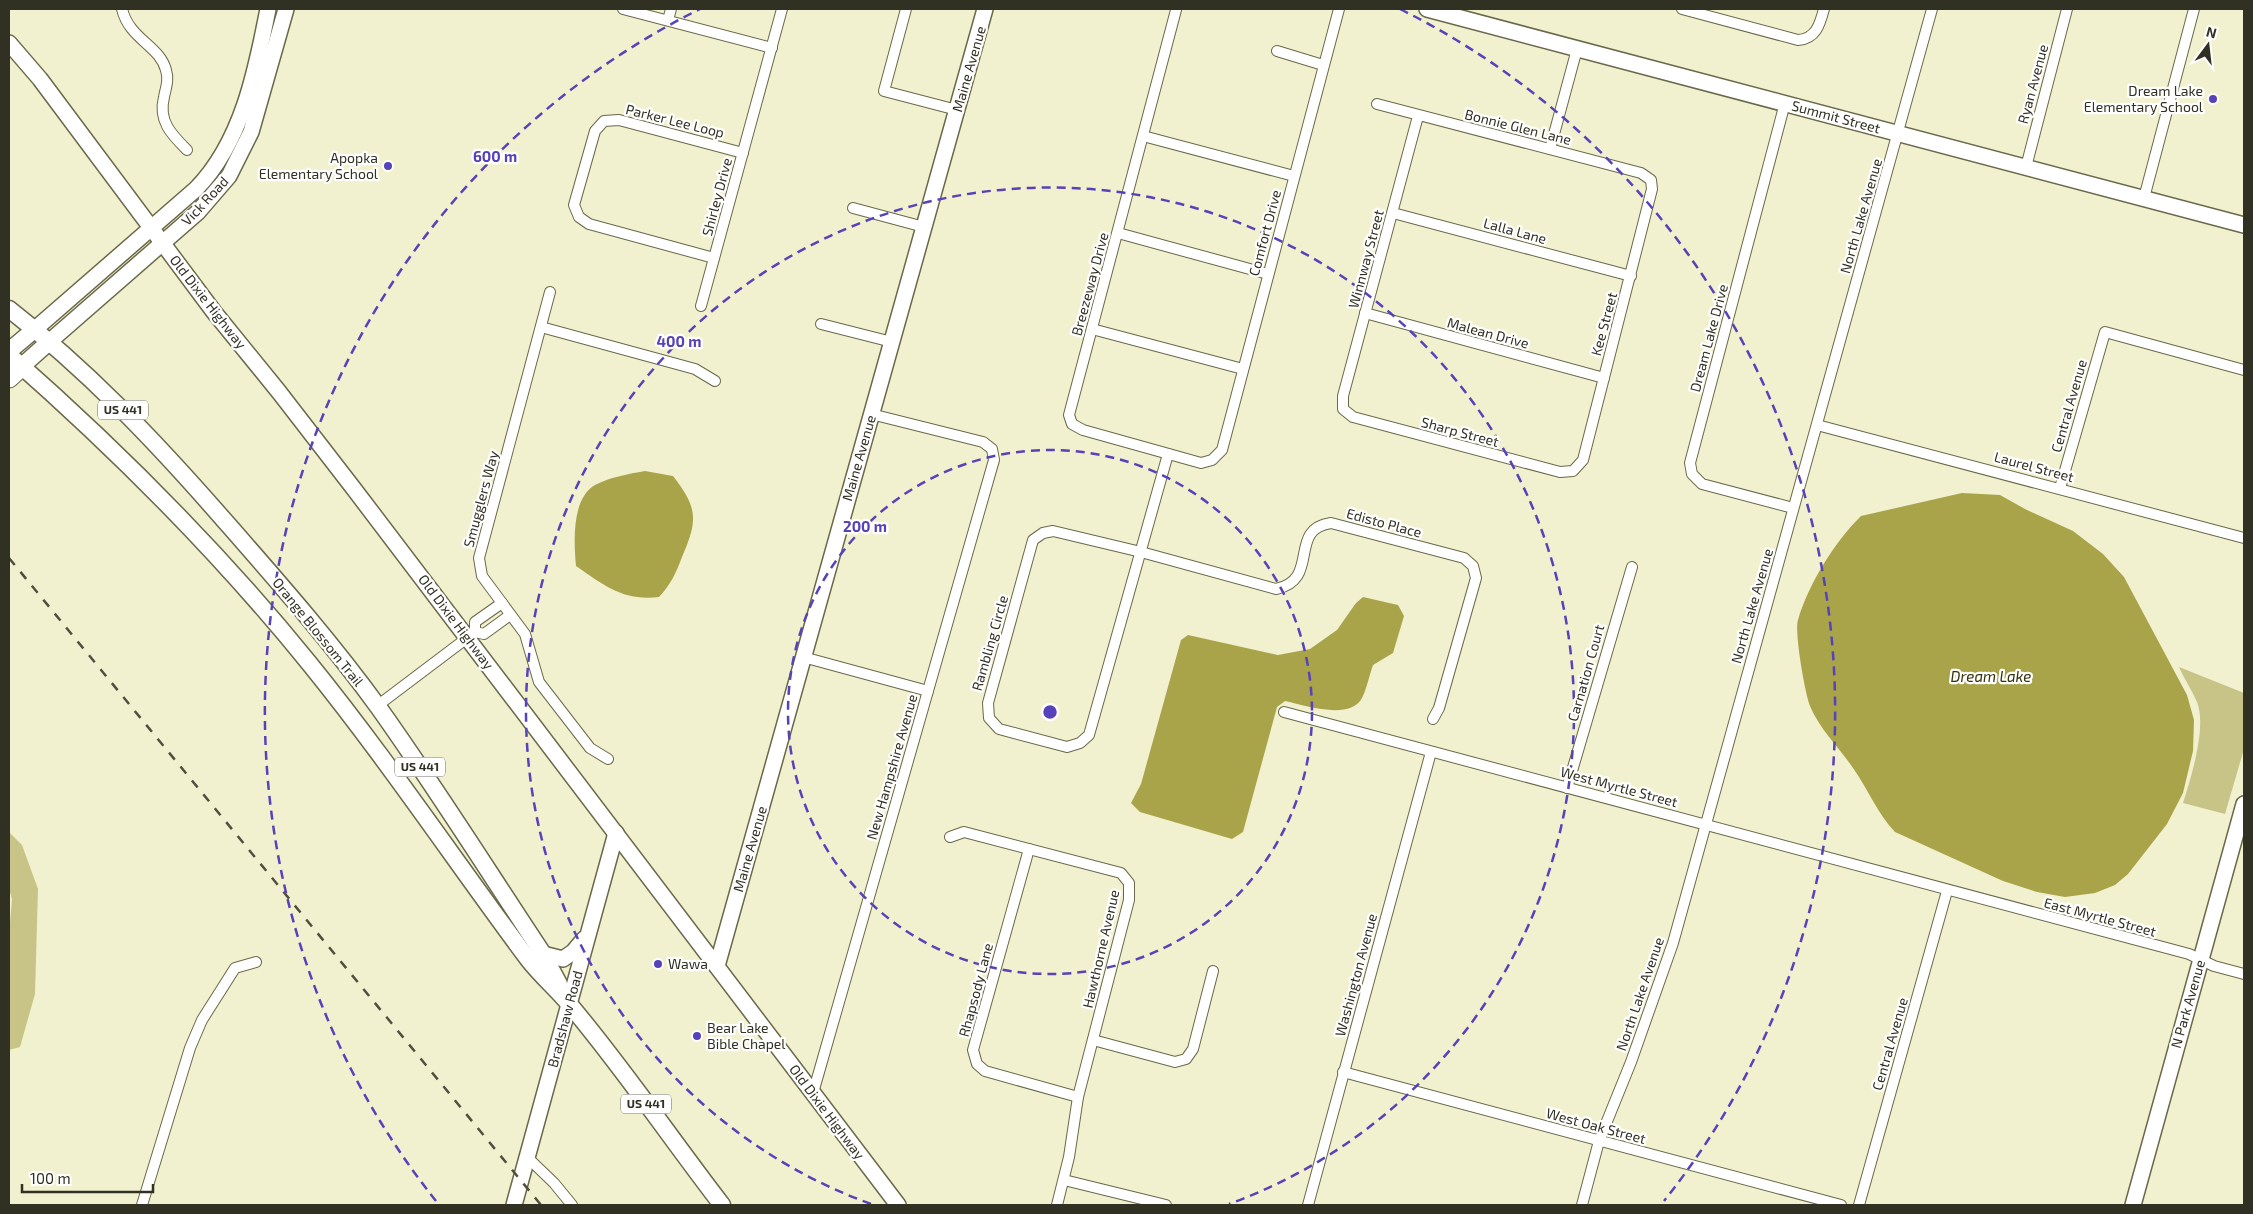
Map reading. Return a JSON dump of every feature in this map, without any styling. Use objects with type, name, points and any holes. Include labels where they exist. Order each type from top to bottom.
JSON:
[{"type":"main road","name":"Orange Blossom Trail","points":[[9,309],[49,342],[164,451],[298,605],[377,706],[405,746],[543,954],[569,1003]]},
{"type":"main road","points":[[9,351],[34,330]]},
{"type":"main road","points":[[13,366],[49,342]]},
{"type":"main road","name":"Orange Blossom Trail","points":[[13,366],[108,446],[179,518],[276,623],[363,732],[531,963],[569,1003],[722,1205]]},
{"type":"main road","points":[[333,693],[360,709],[368,710],[377,706]]},
{"type":"main road","points":[[363,732],[388,734],[405,746]]},
{"type":"street","points":[[122,9],[124,19],[134,34],[159,56],[166,69],[168,82],[162,114],[168,131],[187,150]]},
{"type":"street","name":"Vick Road","points":[[34,330],[206,178],[232,140],[241,115],[268,9]]},
{"type":"street","points":[[623,9],[772,48]]},
{"type":"street","points":[[668,20],[671,9]]},
{"type":"street","name":"Shirley Drive","points":[[701,306],[782,9]]},
{"type":"street","points":[[906,9],[884,91],[957,110]]},
{"type":"street","name":"Maine Avenue","points":[[717,966],[985,9]]},
{"type":"street","name":"Comfort Drive","points":[[1212,460],[1222,450],[1339,9]]},
{"type":"street","name":"Summit Street","points":[[1427,9],[2244,225]]},
{"type":"street","points":[[1682,9],[1716,13],[1792,40],[1803,40],[1812,36],[1818,29],[1824,9]]},
{"type":"street","name":"North Lake Avenue","points":[[1582,1205],[1599,1141],[1631,1062],[1673,943],[1816,424],[1899,134],[1932,9]]},
{"type":"street","name":"Ryan Avenue","points":[[2026,167],[2067,9]]},
{"type":"street","points":[[2144,198],[2194,9]]},
{"type":"street","name":"Vick Road","points":[[49,342],[209,201],[238,162],[256,118],[283,10]]},
{"type":"street","name":"Breezeway Drive","points":[[1176,10],[1069,415],[1072,424],[1083,430],[1201,462],[1212,460]]},
{"type":"street","name":"Old Dixie Highway","points":[[9,44],[40,80],[214,312],[471,634],[616,833],[898,1205]]},
{"type":"street","points":[[1550,149],[1577,49]]},
{"type":"street","points":[[1277,51],[1323,66]]},
{"type":"street","name":"Dream Lake Drive","points":[[1785,103],[1690,463],[1692,474],[1702,484],[1793,508]]},
{"type":"street","name":"Bonnie Glen Lane","points":[[1377,104],[1641,173],[1651,180]]},
{"type":"street","name":"Winnway Street","points":[[1343,409],[1343,396],[1418,116]]},
{"type":"street","name":"Parker Lee Loop","points":[[714,258],[589,224],[579,217],[574,205],[595,130],[604,121],[619,120],[743,153]]},
{"type":"street","points":[[1143,136],[1294,176]]},
{"type":"street","name":"Kee Street","points":[[1574,470],[1583,460],[1631,276],[1652,189],[1651,180]]},
{"type":"street","points":[[853,208],[924,227]]},
{"type":"street","name":"Lalla Lane","points":[[1393,214],[1631,276]]},
{"type":"street","points":[[1118,233],[1268,274]]},
{"type":"street","name":"Smugglers Way","points":[[550,292],[479,558],[482,576],[525,634],[539,682],[590,748],[608,759]]},
{"type":"street","name":"Malean Drive","points":[[1365,314],[1604,378]]},
{"type":"street","points":[[821,324],[892,342]]},
{"type":"street","points":[[541,327],[695,369],[715,381]]},
{"type":"street","points":[[1092,329],[1243,369]]},
{"type":"street","name":"Central Avenue","points":[[2060,488],[2105,332],[2244,370]]},
{"type":"street","name":"Sharp Street","points":[[1343,409],[1353,417],[1560,472],[1574,470]]},
{"type":"street","name":"New Hampshire Avenue","points":[[813,1093],[994,460],[992,450],[982,442],[871,414]]},
{"type":"street","name":"Laurel Street","points":[[1816,424],[2244,538]]},
{"type":"street","name":"Rambling Circle","points":[[1141,552],[1053,532],[1043,533],[1034,540],[988,702],[989,718],[999,729],[1067,747],[1080,743],[1089,735],[1141,552],[1168,454]]},
{"type":"street","name":"Edisto Place","points":[[1141,552],[1276,589],[1290,586],[1298,577],[1309,535],[1319,525],[1331,523],[1464,558],[1473,566],[1476,578],[1439,708],[1433,719]]},
{"type":"street","name":"Carnation Court","points":[[1567,788],[1632,567]]},
{"type":"street","points":[[377,706],[471,634],[475,622],[502,603]]},
{"type":"street","points":[[471,634],[484,634],[510,614]]},
{"type":"street","points":[[485,615],[494,627]]},
{"type":"street","points":[[803,657],[928,691]]},
{"type":"street","name":"West Myrtle Street","points":[[1284,712],[1948,891]]},
{"type":"street","name":"Washington Avenue","points":[[1308,1205],[1431,752]]},
{"type":"street","name":"N Park Avenue","points":[[2133,1205],[2244,804]]},
{"type":"street","name":"Hawthorne Avenue","points":[[950,837],[964,832],[1121,874],[1129,883],[1129,900],[1078,1097],[1064,1180],[1057,1205]]},
{"type":"street","name":"Bradshaw Road","points":[[514,1205],[616,833]]},
{"type":"street","name":"Rhapsody Lane","points":[[1029,849],[974,1050],[977,1064],[985,1071],[1078,1097]]},
{"type":"street","name":"Central Avenue","points":[[1859,1205],[1948,891]]},
{"type":"street","name":"East Myrtle Street","points":[[1948,891],[2188,954],[2214,966],[2244,974]]},
{"type":"street","points":[[543,954],[563,959],[573,952],[587,936]]},
{"type":"street","points":[[142,1205],[163,1131],[202,1020],[235,968],[256,962]]},
{"type":"street","points":[[1093,1040],[1175,1062],[1186,1060],[1193,1049],[1213,971]]},
{"type":"street","name":"West Oak Street","points":[[1343,1072],[1841,1205]]},
{"type":"street","points":[[527,1157],[554,1183],[572,1205]]},
{"type":"street","points":[[1064,1180],[1166,1205]]},
{"type":"shaded area","points":[[2179,667],[2244,693],[2244,749],[2225,814],[2183,803],[2197,752],[2200,712],[2197,702]]},
{"type":"shaded area","points":[[9,832],[22,845],[38,889],[35,994],[20,1047],[9,1050],[9,934],[12,899],[9,889]]},
{"type":"water","points":[[645,471],[673,476],[687,497],[693,515],[691,533],[670,583],[659,597],[646,598],[625,594],[606,586],[576,566],[575,546],[578,511],[587,492],[595,485],[607,480]]},
{"type":"water","name":"Dream Lake","points":[[1962,493],[2000,495],[2073,531],[2103,554],[2124,577],[2187,695],[2194,720],[2193,751],[2183,793],[2167,824],[2128,874],[2115,885],[2095,893],[2065,897],[2037,892],[2003,881],[1895,832],[1883,817],[1853,768],[1824,731],[1810,706],[1803,676],[1797,626],[1808,592],[1832,551],[1861,516]]},
{"type":"water","points":[[1363,597],[1398,605],[1404,616],[1393,653],[1373,665],[1362,698],[1356,705],[1348,709],[1326,710],[1285,701],[1277,707],[1243,832],[1232,839],[1140,812],[1131,803],[1141,784],[1181,640],[1188,635],[1278,655],[1310,649],[1337,630],[1356,603]]},
{"type":"railway","points":[[9,558],[541,1205]]},
{"type":"place","name":"Dream Lake Elementary School","points":[[2213,99]]},
{"type":"place","name":"Apopka Elementary School","points":[[388,166]]},
{"type":"place","name":"Wawa","points":[[658,964]]},
{"type":"place","name":"Bear Lake Bible Chapel","points":[[697,1036]]}]
